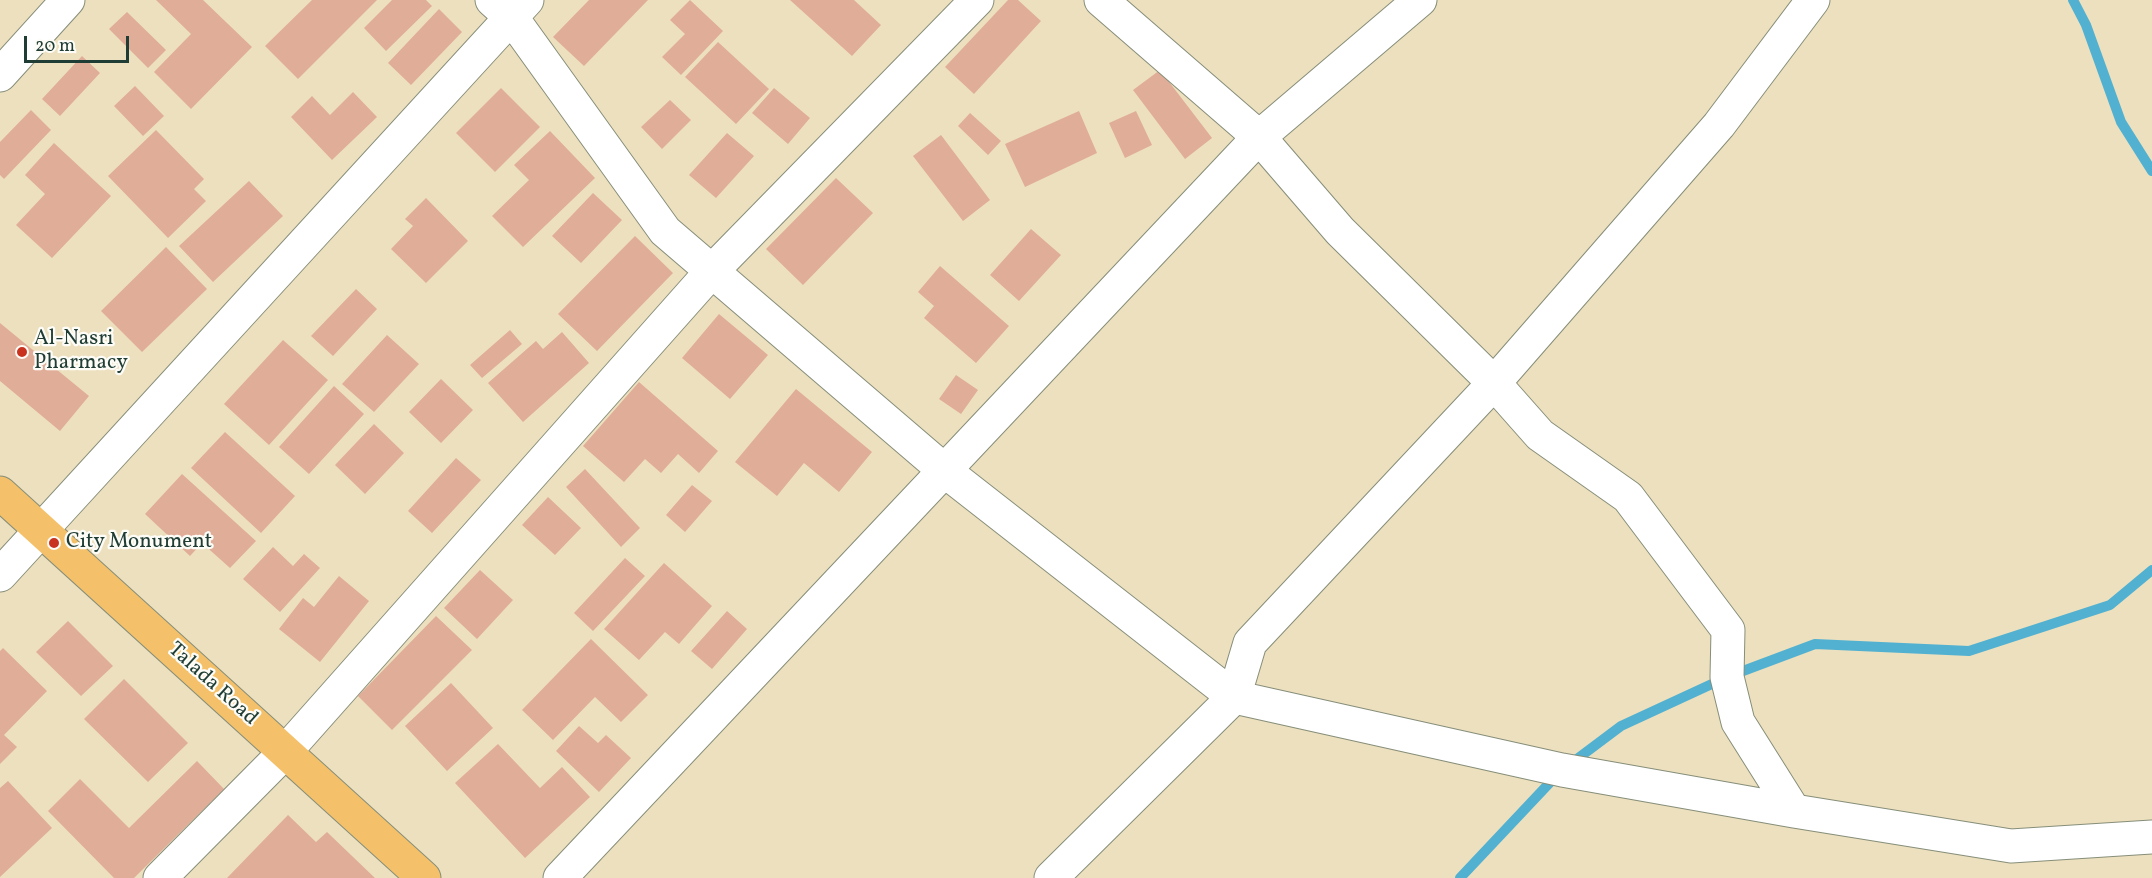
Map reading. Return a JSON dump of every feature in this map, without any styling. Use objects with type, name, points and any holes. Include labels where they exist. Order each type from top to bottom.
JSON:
[{"type":"main road","name":"Talada Road","points":[[0,493],[424,878]]},
{"type":"street","points":[[0,75],[68,0]]},
{"type":"street","points":[[160,878],[285,752],[711,272],[977,0]]},
{"type":"street","points":[[1101,0],[1259,137],[1340,231],[1494,383],[1540,435],[1628,497],[1728,630],[1727,677],[1738,722],[1794,811]]},
{"type":"street","points":[[560,878],[1259,137],[1420,0]]},
{"type":"street","points":[[1051,878],[1234,697],[1250,643],[1494,383],[1719,125],[1813,0]]},
{"type":"street","points":[[0,575],[510,6],[665,231],[945,471],[1234,697],[1562,770],[2011,846],[2152,837]]},
{"type":"building","points":[[156,0],[203,0],[252,47],[191,109],[154,72],[191,34]]},
{"type":"building","points":[[312,0],[377,0],[298,79],[265,46]]},
{"type":"building","points":[[392,0],[426,0],[432,6],[386,51],[364,28]]},
{"type":"building","points":[[589,0],[648,0],[584,66],[553,37]]},
{"type":"building","points":[[690,0],[723,31],[681,75],[662,57],[685,34],[670,20]]},
{"type":"building","points":[[790,0],[854,0],[881,25],[852,56]]},
{"type":"building","points":[[1008,0],[1018,0],[1041,21],[974,94],[945,67]]},
{"type":"building","points":[[439,9],[462,32],[411,85],[388,63]]},
{"type":"building","points":[[127,12],[166,50],[148,68],[109,29]]},
{"type":"building","points":[[718,42],[769,89],[736,124],[685,77]]},
{"type":"building","points":[[82,56],[100,73],[60,116],[42,99]]},
{"type":"building","points":[[1160,70],[1212,138],[1185,159],[1133,90]]},
{"type":"building","points":[[135,86],[164,116],[143,136],[114,106]]},
{"type":"building","points":[[501,88],[540,127],[495,172],[456,133]]},
{"type":"building","points":[[774,88],[810,118],[788,144],[752,113]]},
{"type":"building","points":[[353,92],[377,117],[332,160],[291,117],[312,96],[330,115]]},
{"type":"building","points":[[670,100],[691,120],[662,149],[641,127]]},
{"type":"building","points":[[31,110],[51,130],[4,179],[0,175],[0,142]]},
{"type":"building","points":[[1079,111],[1097,153],[1025,187],[1005,144]]},
{"type":"building","points":[[1136,111],[1152,145],[1125,158],[1109,123]]},
{"type":"building","points":[[970,113],[1001,141],[988,155],[958,126]]},
{"type":"building","points":[[156,130],[204,179],[194,189],[206,201],[168,238],[108,176]]},
{"type":"building","points":[[550,131],[595,178],[523,247],[492,216],[529,180],[514,165]]},
{"type":"building","points":[[727,133],[754,156],[716,198],[689,175]]},
{"type":"building","points":[[941,135],[990,200],[963,221],[913,156]]},
{"type":"building","points":[[54,143],[111,196],[52,258],[16,225],[45,194],[25,175]]},
{"type":"building","points":[[836,178],[873,213],[803,285],[766,249]]},
{"type":"building","points":[[249,181],[283,216],[213,282],[179,246]]},
{"type":"building","points":[[593,193],[622,220],[581,263],[552,236]]},
{"type":"building","points":[[426,198],[468,241],[426,283],[391,249],[413,226],[405,219]]},
{"type":"building","points":[[1031,229],[1061,255],[1019,301],[990,275]]},
{"type":"building","points":[[635,236],[673,273],[597,351],[558,314]]},
{"type":"building","points":[[166,247],[207,289],[142,352],[101,311]]},
{"type":"building","points":[[940,266],[1009,326],[976,363],[924,318],[934,306],[918,292]]},
{"type":"building","points":[[356,289],[377,309],[333,356],[311,336]]},
{"type":"building","points":[[719,314],[768,355],[730,399],[682,358]]},
{"type":"building","points":[[0,323],[89,396],[60,431],[0,381]]},
{"type":"building","points":[[510,330],[522,344],[482,378],[470,365]]},
{"type":"building","points":[[562,332],[589,363],[523,422],[488,383],[536,341],[543,349]]},
{"type":"building","points":[[387,335],[419,364],[374,412],[342,384]]},
{"type":"building","points":[[283,340],[328,380],[269,445],[224,404]]},
{"type":"building","points":[[956,375],[978,390],[961,414],[939,399]]},
{"type":"building","points":[[441,379],[473,410],[441,443],[409,412]]},
{"type":"building","points":[[639,382],[718,451],[699,473],[678,454],[661,473],[645,459],[624,482],[583,446]]},
{"type":"building","points":[[334,386],[364,414],[309,474],[279,447]]},
{"type":"building","points":[[796,389],[872,452],[839,492],[804,463],[777,496],[735,462]]},
{"type":"building","points":[[374,424],[404,453],[365,494],[335,465]]},
{"type":"building","points":[[225,432],[295,496],[261,533],[191,468]]},
{"type":"building","points":[[456,458],[481,480],[432,533],[408,511]]},
{"type":"building","points":[[585,469],[640,528],[621,547],[566,487]]},
{"type":"building","points":[[182,474],[256,541],[230,568],[202,543],[190,556],[145,514]]},
{"type":"building","points":[[692,485],[712,501],[685,532],[666,515]]},
{"type":"building","points":[[548,497],[581,528],[555,555],[522,525]]},
{"type":"building","points":[[273,547],[293,566],[304,554],[320,568],[280,612],[243,579]]},
{"type":"building","points":[[625,558],[645,576],[593,631],[574,613]]},
{"type":"building","points":[[664,563],[712,606],[679,644],[665,632],[639,660],[604,629]]},
{"type":"building","points":[[480,570],[513,600],[477,639],[444,608]]},
{"type":"building","points":[[339,576],[369,601],[320,662],[279,629],[303,598],[314,607]]},
{"type":"building","points":[[727,611],[747,629],[712,669],[691,651]]},
{"type":"building","points":[[436,616],[472,650],[392,730],[358,696]]},
{"type":"building","points":[[68,621],[113,666],[81,696],[36,652]]},
{"type":"building","points":[[591,639],[648,695],[621,722],[595,697],[553,740],[522,710]]},
{"type":"building","points":[[3,648],[47,691],[4,735],[17,747],[0,764],[0,651]]},
{"type":"building","points":[[124,679],[188,743],[148,782],[84,719]]},
{"type":"building","points":[[451,683],[493,728],[447,771],[405,726]]},
{"type":"building","points":[[579,726],[598,743],[606,735],[631,758],[599,792],[556,751]]},
{"type":"building","points":[[498,744],[540,788],[562,767],[590,797],[525,858],[455,783]]},
{"type":"building","points":[[197,761],[224,789],[134,878],[114,878],[48,811],[80,779],[129,828]]},
{"type":"building","points":[[8,781],[52,828],[0,877],[0,788]]},
{"type":"building","points":[[288,815],[316,842],[327,832],[375,878],[227,878]]},
{"type":"waterway","points":[[2073,0],[2086,25],[2121,122],[2152,171]]},
{"type":"waterway","points":[[1569,765],[1621,726],[1727,677],[1815,644],[1969,651],[2110,605],[2152,570]]},
{"type":"waterway","points":[[1460,878],[1557,775]]},
{"type":"place","name":"Al-Nasri Pharmacy","points":[[22,352]]},
{"type":"place","name":"City Monument","points":[[54,543]]}]
